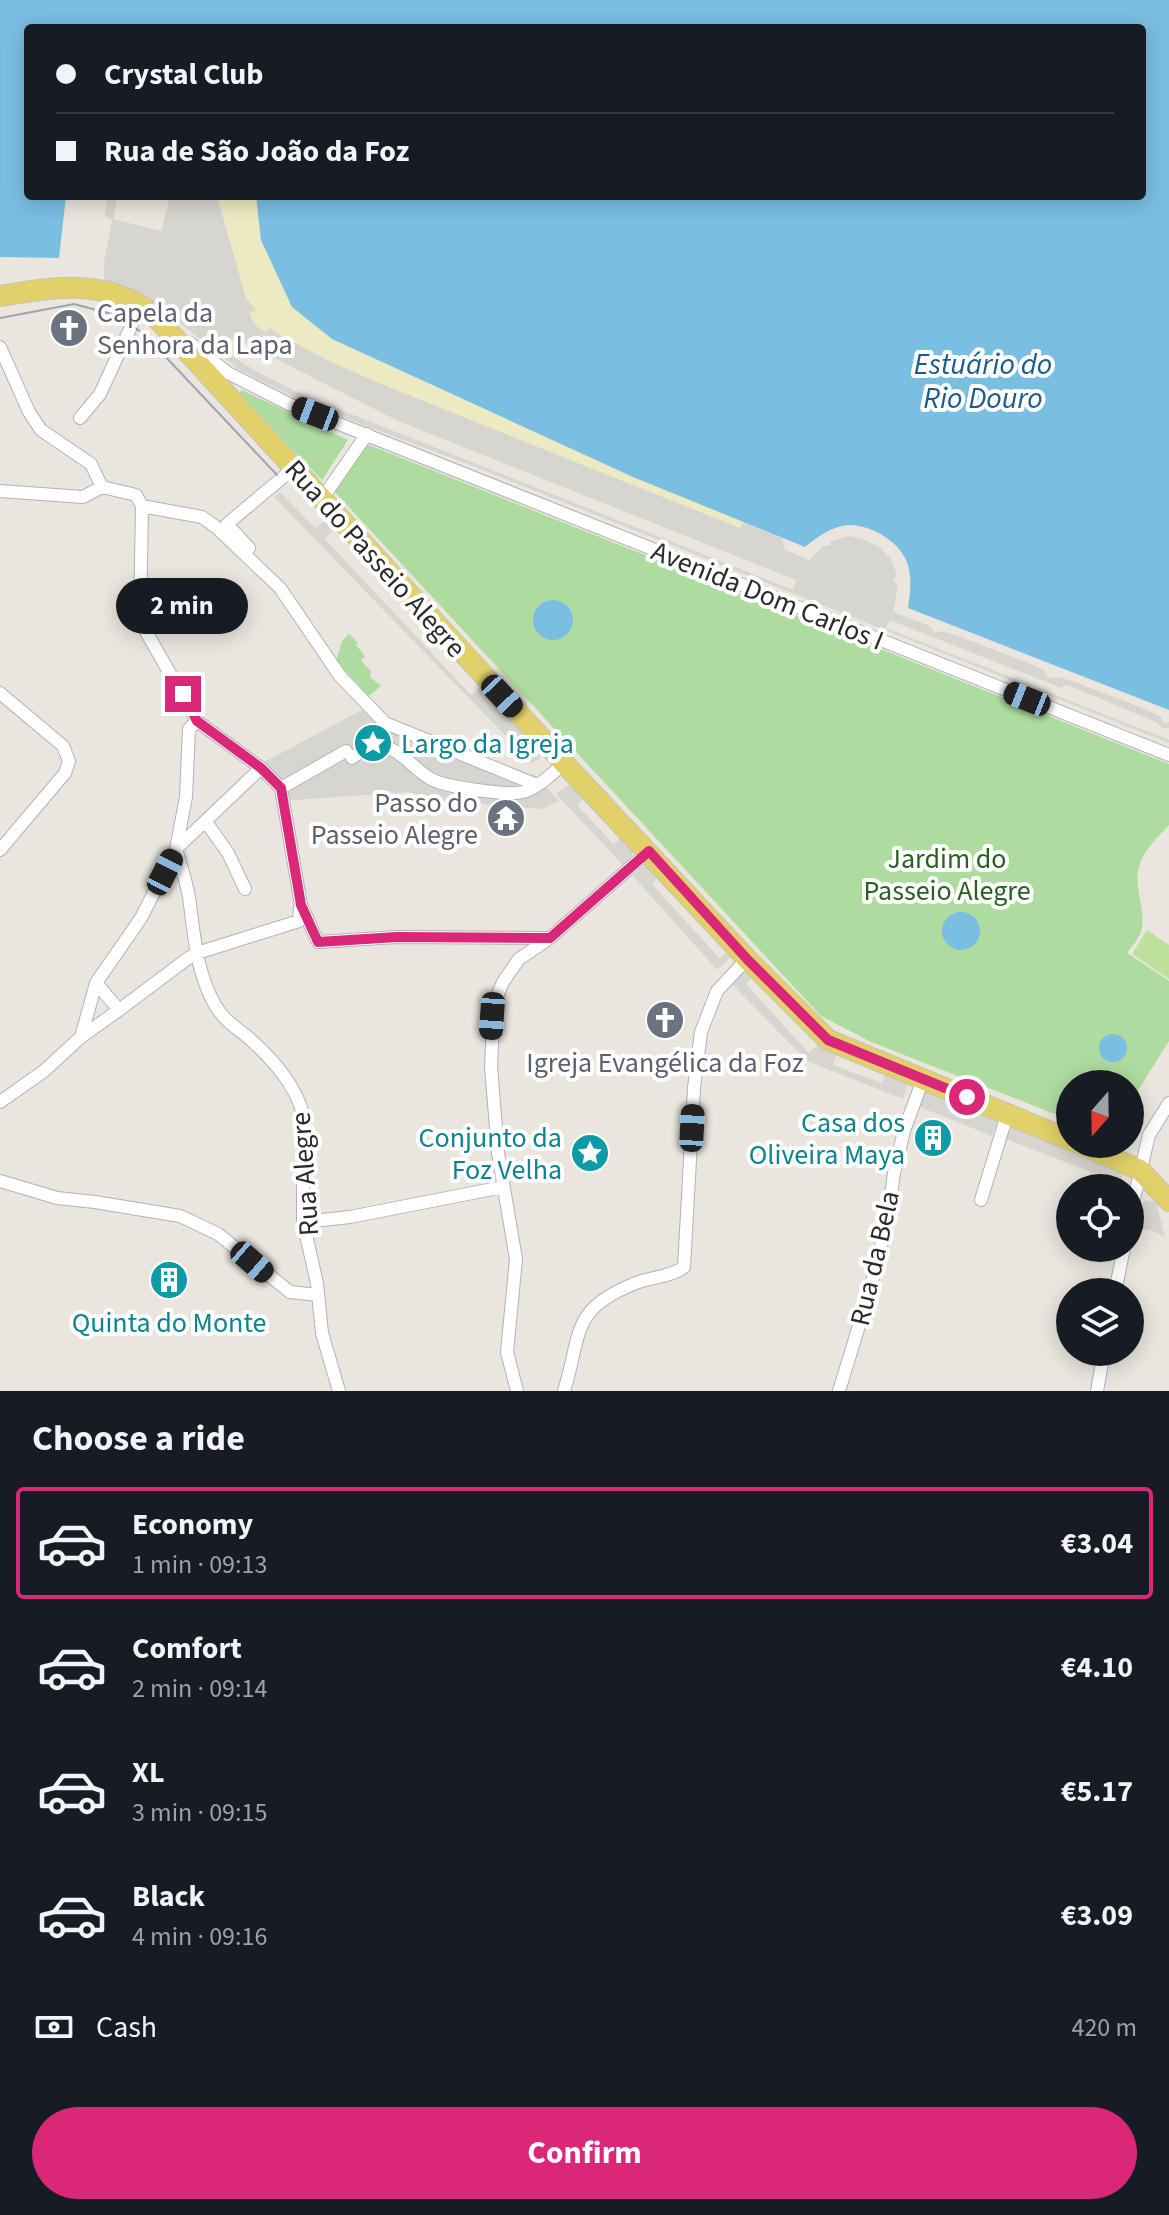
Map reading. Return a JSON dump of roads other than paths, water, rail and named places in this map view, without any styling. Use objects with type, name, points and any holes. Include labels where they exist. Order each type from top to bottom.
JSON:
[{"type":"main road","name":"Rua do Passeio Alegre","points":[[0,296],[53,287],[107,290],[141,305],[159,319],[564,763],[747,959],[828,1040],[1056,1134]]},
{"type":"main road","points":[[1112,1158],[1140,1170],[1169,1201]]},
{"type":"street","points":[[80,418],[100,394],[141,305]]},
{"type":"street","name":"Avenida Dom Carlos I","points":[[159,319],[228,373],[252,387],[1169,755]]},
{"type":"street","points":[[0,347],[29,412],[41,430],[91,464],[102,487]]},
{"type":"street","points":[[322,499],[367,434]]},
{"type":"street","points":[[249,548],[227,524],[294,468]]},
{"type":"street","points":[[0,491],[83,497],[102,487],[136,495],[142,506],[140,621],[197,721],[261,768],[281,788],[301,905],[318,942],[397,937],[550,938]]},
{"type":"street","points":[[142,506],[202,517],[216,527],[280,588],[340,676],[385,723],[537,785]]},
{"type":"street","points":[[0,693],[63,746],[69,761],[62,778],[0,850]]},
{"type":"street","points":[[81,1037],[96,983],[141,918],[176,849],[186,797],[189,729],[197,721]]},
{"type":"street","points":[[281,788],[376,745],[401,755],[431,779],[456,787],[522,792],[537,785],[564,763]]},
{"type":"street","points":[[176,849],[261,768]]},
{"type":"street","points":[[206,822],[228,853],[245,889]]},
{"type":"street","name":"Rua Alegre","points":[[176,849],[206,989],[221,1016],[249,1038],[288,1080],[298,1097],[303,1114],[303,1222],[318,1295],[322,1333],[339,1391]]},
{"type":"street","points":[[517,1391],[507,1360],[506,1343],[516,1259],[503,1187],[491,1066],[494,1004],[503,982],[519,959],[550,938],[649,851]]},
{"type":"street","points":[[0,1102],[44,1071],[81,1037],[197,953],[299,921],[301,905]]},
{"type":"street","points":[[564,1391],[576,1338],[590,1309],[614,1293],[684,1267],[694,1088],[701,1032],[717,991],[747,959]]},
{"type":"street","points":[[96,983],[119,1010]]},
{"type":"street","name":"Rua da Bela","points":[[839,1391],[888,1218],[904,1131],[923,1079]]},
{"type":"street","points":[[1139,1174],[1149,1135],[1169,1103]]},
{"type":"street","points":[[981,1200],[1007,1115]]},
{"type":"street","points":[[0,1181],[57,1198],[180,1216],[218,1234],[290,1292],[318,1295]]},
{"type":"street","points":[[303,1222],[350,1217],[503,1187]]},
{"type":"street","points":[[1097,1391],[1101,1366]]},
{"type":"water","name":"Estuário do Rio Douro","points":[[0,0],[1169,0],[1169,710],[908,608],[910,581],[904,557],[892,542],[867,528],[837,527],[805,547],[633,477],[332,339],[292,307],[261,240],[256,200],[1146,200],[1146,24],[24,24],[24,200],[66,200],[59,258],[0,257]]},
{"type":"water","points":[[553,600],[567,606],[573,620],[567,634],[553,640],[539,634],[533,620],[539,606]]},
{"type":"water","points":[[961,912],[974,918],[980,931],[974,944],[961,950],[948,944],[942,931],[948,918]]},
{"type":"water","points":[[1113,1034],[1123,1038],[1127,1048],[1123,1058],[1113,1062],[1103,1058],[1099,1048],[1103,1038]]},
{"type":"tram line","points":[[0,318],[74,304],[119,316],[145,335],[277,475]]},
{"type":"place","name":"Capela da Senhora da Lapa","points":[[69,328]]},
{"type":"place","name":"Largo da Igreja","points":[[373,743]]},
{"type":"place","name":"Passo do Passeio Alegre","points":[[506,818]]},
{"type":"place","name":"Igreja Evangélica da Foz","points":[[665,1020]]},
{"type":"place","name":"Casa dos Oliveira Maya","points":[[933,1138]]},
{"type":"place","name":"Conjunto da Foz Velha","points":[[590,1153]]},
{"type":"place","name":"Quinta do Monte","points":[[169,1280]]},
{"type":"park label","name":"Jardim do Passeio Alegre","points":[[947,874]]}]
